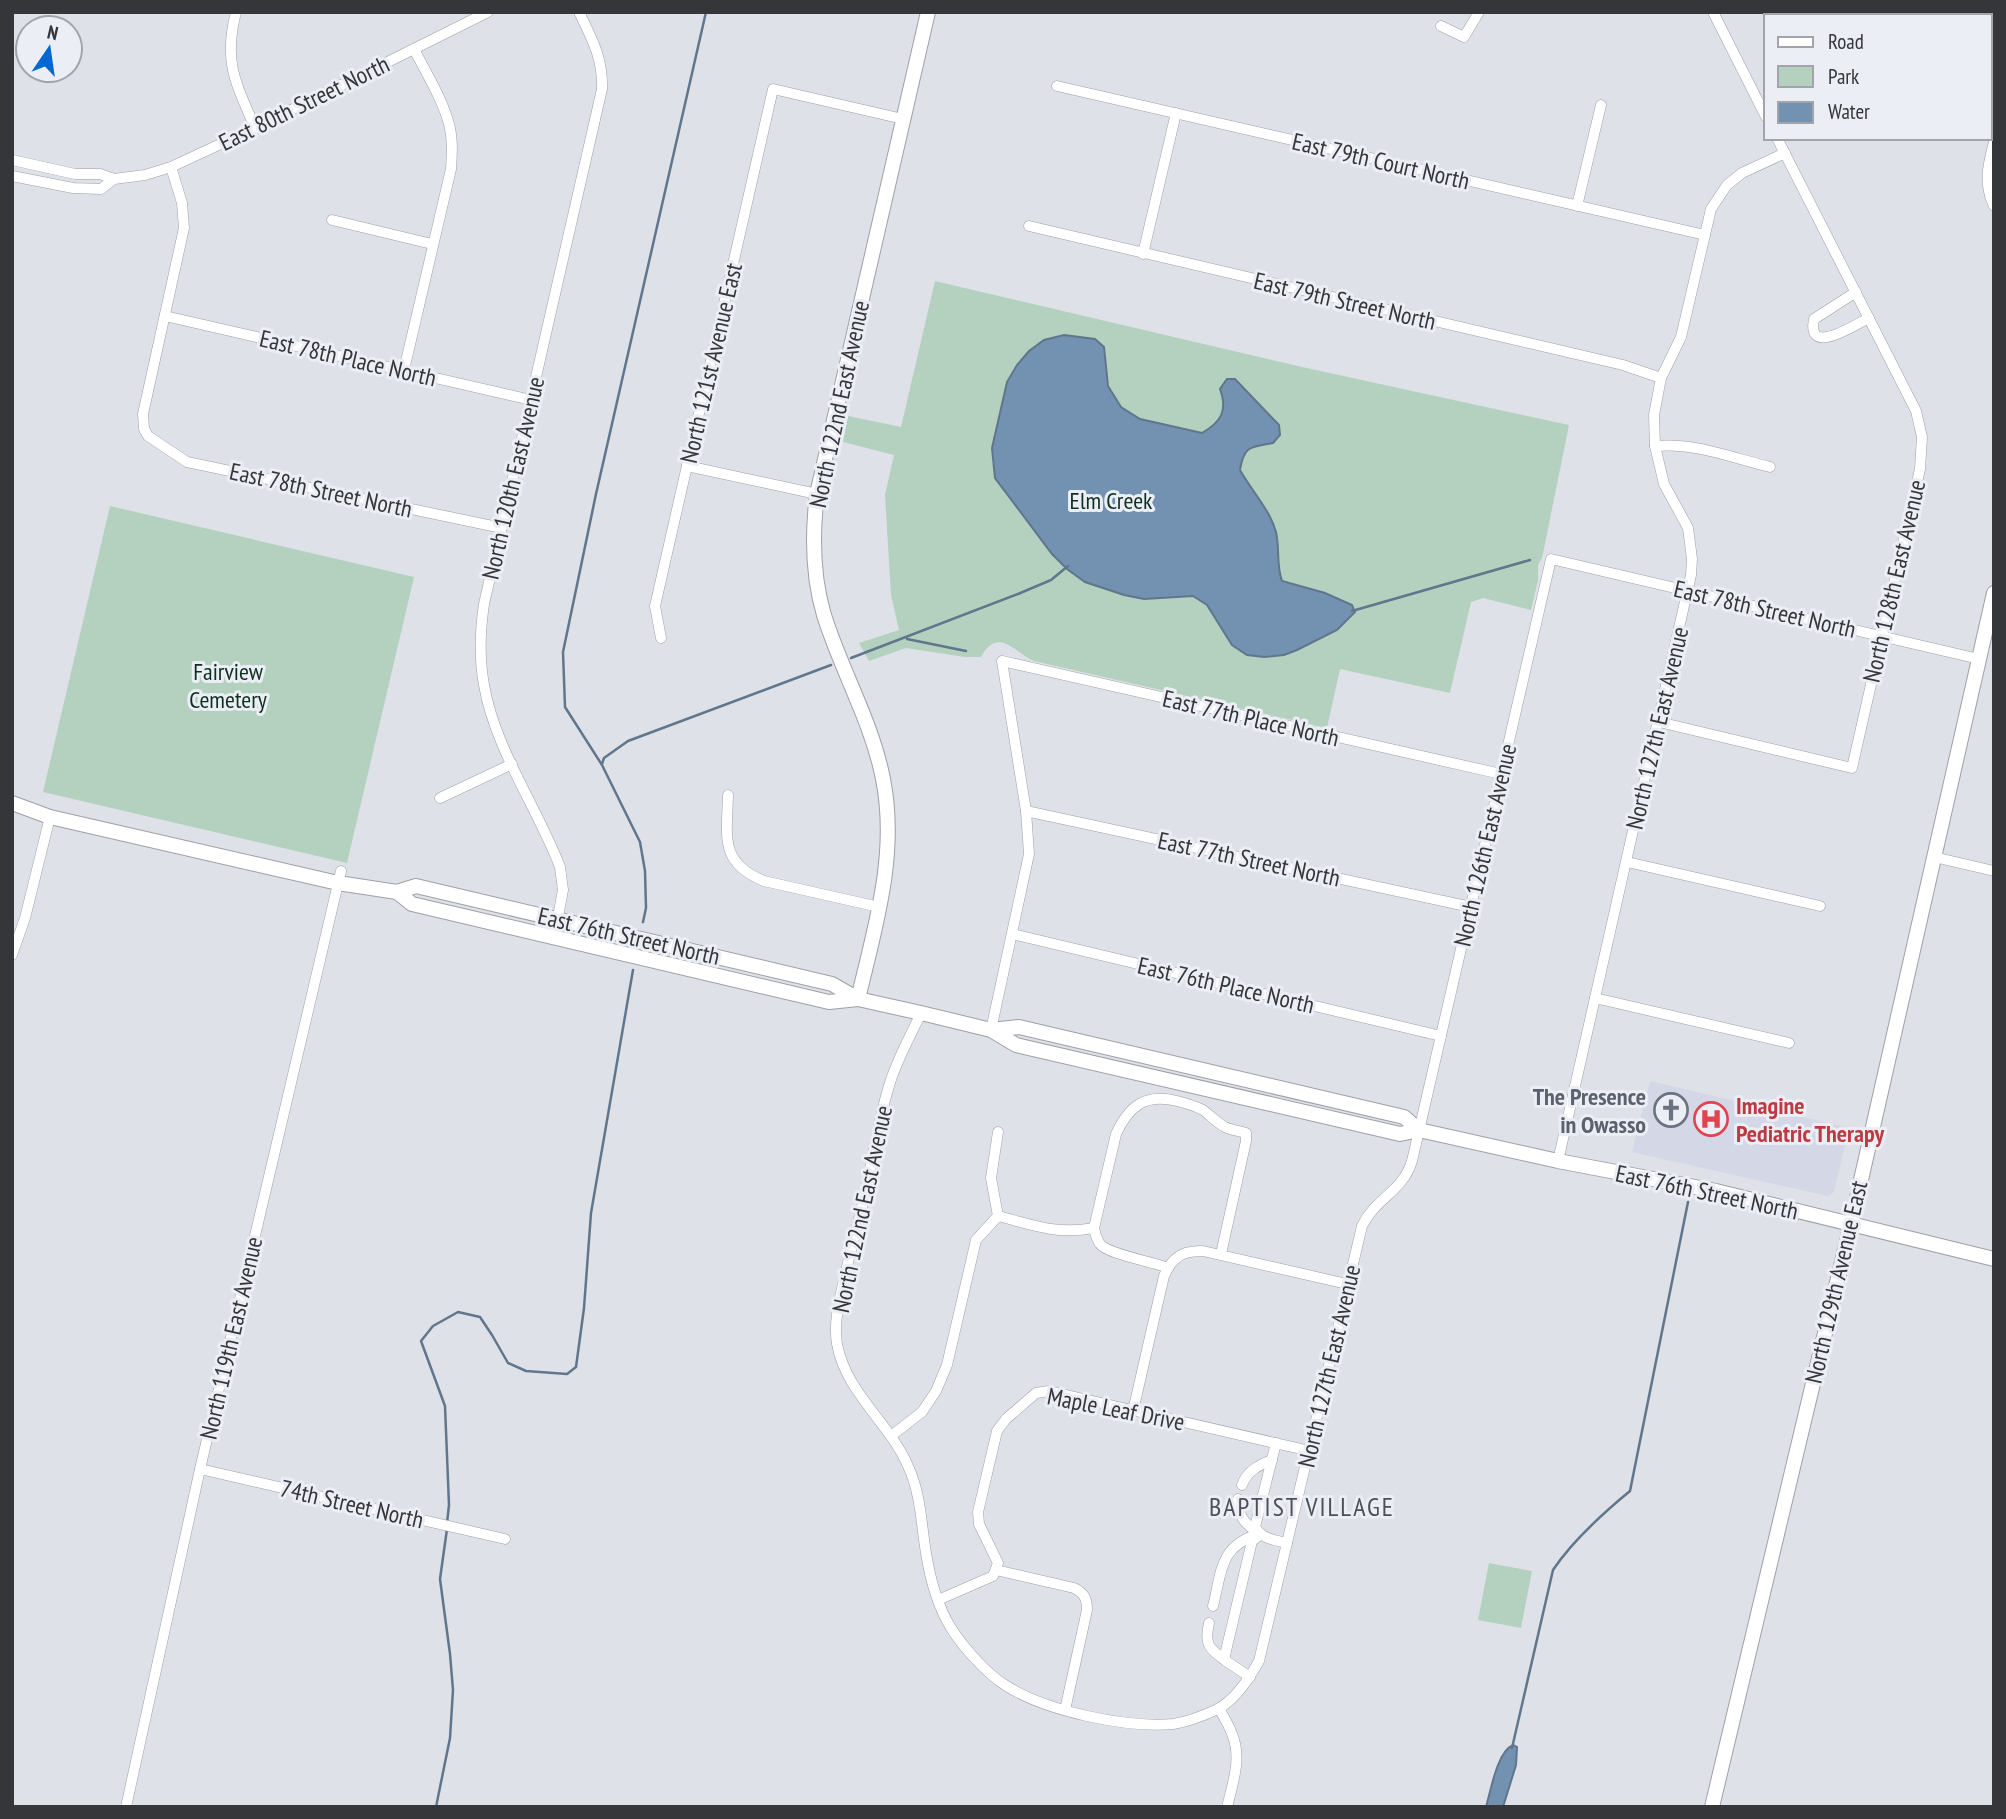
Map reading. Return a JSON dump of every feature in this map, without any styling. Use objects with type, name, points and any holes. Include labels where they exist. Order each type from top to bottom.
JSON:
[{"type":"main road","name":"North 122nd East Avenue","points":[[858,999],[887,861],[887,806],[875,750],[824,614],[816,581],[813,528],[817,494],[928,12]]},
{"type":"main road","name":"North 129th Avenue East","points":[[1712,1807],[1851,1224],[1994,593]]},
{"type":"main road","name":"East 76th Street North","points":[[12,803],[50,817],[340,877],[397,892],[412,904],[830,1002],[858,999]]},
{"type":"main road","name":"East 76th Street North","points":[[397,892],[415,886],[832,984],[858,999],[991,1030],[1016,1045],[1400,1134],[1419,1130],[1558,1161],[1716,1191],[1994,1259]]},
{"type":"street","points":[[236,12],[229,40],[231,65],[255,128]]},
{"type":"street","name":"East 80th Street North","points":[[12,160],[75,174],[100,174],[114,179],[145,175],[171,167],[488,12]]},
{"type":"street","name":"North 120th East Avenue","points":[[554,937],[563,890],[560,867],[499,735],[483,684],[480,646],[484,604],[602,89],[598,53],[579,12]]},
{"type":"street","points":[[1441,26],[1464,37],[1479,12]]},
{"type":"street","points":[[1713,12],[1764,113]]},
{"type":"street","points":[[404,370],[451,169],[451,136],[445,112],[414,49]]},
{"type":"street","name":"East 79th Court North","points":[[1057,86],[1704,235]]},
{"type":"street","name":"North 121st Avenue East","points":[[661,638],[655,607],[773,89],[903,119]]},
{"type":"street","points":[[1577,206],[1601,105]]},
{"type":"street","points":[[1143,254],[1176,113]]},
{"type":"street","name":"North 128th East Avenue","points":[[1659,722],[1852,768],[1920,469],[1920,423],[1908,395],[1778,140]]},
{"type":"street","points":[[1994,142],[1986,175],[1994,206]]},
{"type":"street","name":"North 127th East Avenue","points":[[1558,1161],[1688,591],[1691,541],[1688,528],[1664,484],[1655,446],[1654,415],[1661,378],[1681,337],[1711,209],[1727,185],[1742,173],[1785,153]]},
{"type":"street","points":[[165,316],[184,228],[182,203],[171,167]]},
{"type":"street","name":"East 80th Street North","points":[[12,176],[73,188],[101,189],[114,179]]},
{"type":"street","points":[[332,220],[432,244]]},
{"type":"street","name":"East 79th Street North","points":[[1030,226],[1623,365],[1661,378]]},
{"type":"street","points":[[1856,292],[1814,320],[1812,327],[1815,334],[1822,338],[1832,337],[1869,317]]},
{"type":"street","name":"East 78th Place North","points":[[165,316],[531,400]]},
{"type":"street","name":"East 78th Street North","points":[[165,316],[143,414],[144,429],[148,436],[187,462],[502,528]]},
{"type":"street","points":[[1655,446],[1686,447],[1770,467]]},
{"type":"street","points":[[687,467],[817,494]]},
{"type":"street","name":"East 78th Street North","points":[[1551,559],[1979,659]]},
{"type":"street","name":"North 126th East Avenue","points":[[1419,1130],[1551,559]]},
{"type":"street","name":"East 77th Place North","points":[[1026,811],[1002,661],[1501,774]]},
{"type":"street","points":[[440,798],[512,764]]},
{"type":"street","points":[[728,795],[727,840],[733,859],[751,876],[879,907]]},
{"type":"street","points":[[991,1030],[1029,854],[1026,811]]},
{"type":"street","name":"East 77th Street North","points":[[1026,811],[1471,907]]},
{"type":"street","points":[[12,955],[25,918],[50,817]]},
{"type":"street","points":[[1934,856],[1994,871]]},
{"type":"street","points":[[1626,862],[1821,906]]},
{"type":"street","name":"North 119th East Avenue","points":[[126,1807],[200,1469],[340,877]]},
{"type":"street","name":"East 76th Place North","points":[[1012,934],[1441,1035]]},
{"type":"street","points":[[1595,998],[1789,1043]]},
{"type":"street","name":"North 122nd East Avenue","points":[[920,1013],[889,1084],[837,1316],[837,1343],[845,1371],[872,1413],[891,1436],[916,1486],[926,1554],[938,1600],[951,1628],[982,1666],[1021,1695],[1045,1705],[1106,1719],[1173,1724],[1219,1708]]},
{"type":"street","points":[[1168,1268],[1108,1250],[1099,1243],[1094,1228],[1116,1134],[1122,1120],[1132,1109],[1152,1098],[1168,1099],[1202,1109],[1225,1127],[1246,1133],[1221,1254]]},
{"type":"street","name":"North 127th East Avenue","points":[[1219,1708],[1233,1698],[1259,1661],[1362,1226],[1367,1214],[1395,1191],[1409,1171],[1419,1130]]},
{"type":"street","points":[[998,1132],[991,1178],[998,1216]]},
{"type":"street","points":[[891,1436],[922,1412],[936,1391],[947,1365],[976,1240],[998,1216]]},
{"type":"street","points":[[998,1216],[1059,1231],[1094,1228]]},
{"type":"street","points":[[1133,1411],[1164,1276],[1179,1255],[1192,1251],[1221,1254],[1347,1284]]},
{"type":"street","name":"Maple Leaf Drive","points":[[996,1570],[998,1563],[979,1524],[978,1512],[997,1431],[1006,1419],[1036,1393],[1044,1391],[1310,1451]]},
{"type":"street","points":[[1259,1534],[1255,1527],[1276,1443]]},
{"type":"street","points":[[1242,1485],[1245,1476],[1259,1464],[1272,1460]]},
{"type":"street","name":"74th Street North","points":[[200,1469],[505,1539]]},
{"type":"street","points":[[1238,1499],[1244,1522],[1259,1534],[1287,1543]]},
{"type":"street","points":[[1213,1606],[1227,1554],[1242,1539],[1259,1534]]},
{"type":"street","points":[[1226,1661],[1225,1655],[1252,1541],[1259,1534]]},
{"type":"street","points":[[938,1600],[993,1576],[996,1570],[1083,1592],[1087,1609],[1065,1710]]},
{"type":"street","points":[[1209,1623],[1206,1638],[1208,1646],[1250,1677]]},
{"type":"street","points":[[1219,1708],[1233,1734],[1236,1747],[1235,1773],[1227,1807]]},
{"type":"shaded area","points":[[1650,1081],[1849,1128],[1834,1192],[1828,1196],[1632,1152]]},
{"type":"green space","name":"Elm Creek","points":[[935,281],[1302,367],[1569,425],[1542,558],[1538,565],[1538,580],[1531,610],[1483,598],[1471,602],[1450,693],[1340,669],[1327,728],[1034,661],[1000,642],[987,648],[981,657],[906,648],[869,661],[859,643],[899,630],[891,595],[885,495],[894,455],[843,442],[848,416],[901,427]]},
{"type":"green space","name":"Fairview Cemetery","points":[[110,506],[414,577],[347,863],[43,792]]},
{"type":"green space","points":[[1489,1563],[1532,1571],[1521,1628],[1478,1620]]},
{"type":"water","points":[[1064,335],[1095,339],[1104,347],[1108,386],[1121,407],[1140,419],[1202,433],[1214,425],[1221,415],[1223,404],[1220,389],[1227,379],[1235,379],[1279,425],[1280,435],[1273,443],[1254,447],[1246,452],[1240,470],[1273,524],[1282,581],[1325,593],[1352,605],[1355,612],[1337,630],[1284,655],[1247,655],[1232,645],[1207,605],[1193,596],[1144,599],[1124,595],[1085,582],[1052,554],[995,478],[992,448],[1007,382],[1017,365],[1029,351],[1044,340]]},
{"type":"water","points":[[1513,1745],[1517,1747],[1516,1765],[1503,1807],[1486,1807],[1499,1763],[1507,1749]]},
{"type":"waterway","points":[[643,922],[646,908],[645,871],[640,842],[602,765],[565,707],[563,652],[596,494],[706,12]]},
{"type":"waterway","points":[[1352,611],[1530,560]]},
{"type":"waterway","points":[[851,658],[1018,594],[1051,580],[1068,566]]},
{"type":"waterway","points":[[907,639],[966,651]]},
{"type":"waterway","points":[[602,764],[604,758],[628,741],[831,665]]},
{"type":"waterway","points":[[447,1523],[449,1505],[445,1406],[421,1341],[433,1326],[458,1312],[480,1317],[508,1363],[526,1371],[567,1374],[576,1367],[584,1308],[591,1213],[633,970]]},
{"type":"waterway","points":[[1512,1748],[1553,1570],[1588,1528],[1630,1491],[1688,1202]]},
{"type":"waterway","points":[[436,1807],[450,1738],[453,1690],[440,1579],[447,1529]]},
{"type":"place","name":"The Presence in Owasso","points":[[1671,1110]]},
{"type":"place","name":"Imagine Pediatric Therapy","points":[[1711,1119]]},
{"type":"district","name":"BAPTIST VILLAGE","points":[[1302,1506]]}]
